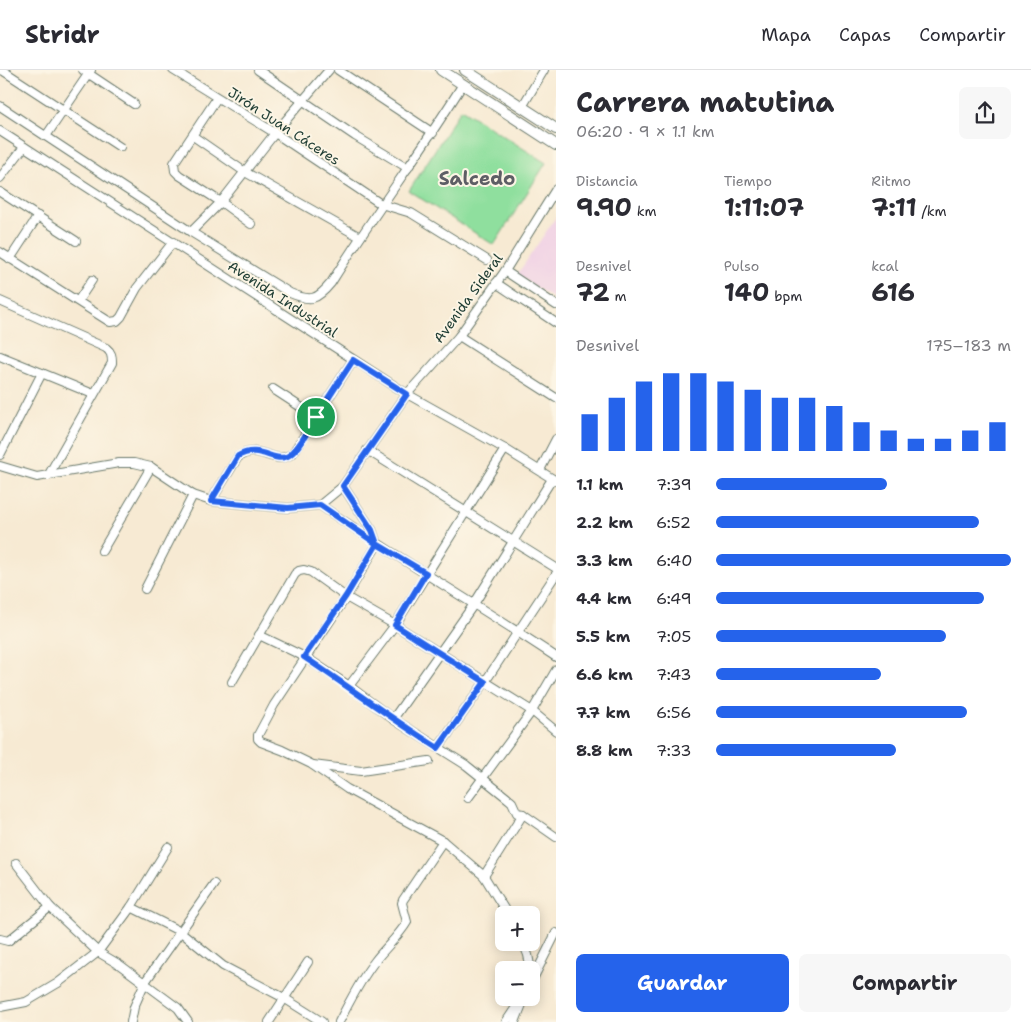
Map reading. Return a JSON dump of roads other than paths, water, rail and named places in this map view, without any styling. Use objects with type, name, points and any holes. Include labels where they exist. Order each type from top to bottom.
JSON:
[{"type":"street","points":[[2,70],[120,147]]},
{"type":"street","name":"Jirón Juan Cáceres","points":[[173,70],[275,133],[381,204],[411,213],[487,260]]},
{"type":"street","points":[[258,70],[355,136],[408,168]]},
{"type":"street","points":[[191,232],[221,202],[275,133],[329,70]]},
{"type":"street","points":[[338,70],[433,133]]},
{"type":"street","points":[[441,70],[554,140]]},
{"type":"street","points":[[465,70],[556,129]]},
{"type":"street","points":[[522,107],[544,70]]},
{"type":"street","points":[[46,136],[88,71],[134,104]]},
{"type":"street","points":[[193,136],[245,172],[360,237],[381,204],[433,133],[463,84]]},
{"type":"street","points":[[217,98],[174,163],[175,171],[251,224]]},
{"type":"street","name":"Avenida Industrial","points":[[0,106],[191,232],[290,293],[302,298],[311,299],[322,294],[360,237]]},
{"type":"street","name":"Avenida Industrial","points":[[0,131],[353,360],[407,394],[505,449],[554,480]]},
{"type":"street","points":[[0,178],[24,146]]},
{"type":"street","name":"Avenida Sideral","points":[[320,505],[343,486],[407,394],[459,336],[505,270],[556,189]]},
{"type":"street","points":[[0,192],[76,241]]},
{"type":"street","points":[[10,259],[38,216]]},
{"type":"street","points":[[0,252],[110,322],[117,321],[121,317],[136,288],[173,242]]},
{"type":"street","points":[[505,270],[556,305]]},
{"type":"street","points":[[78,301],[92,280]]},
{"type":"street","points":[[496,283],[556,323]]},
{"type":"street","points":[[0,301],[106,348],[112,357],[112,362],[48,476]]},
{"type":"street","points":[[459,336],[556,398]]},
{"type":"street","points":[[0,356],[93,394]]},
{"type":"street","points":[[211,501],[238,456],[244,452],[255,451],[278,458],[286,458],[293,453],[353,360]]},
{"type":"street","points":[[0,455],[42,374]]},
{"type":"street","points":[[274,389],[316,417]]},
{"type":"street","points":[[540,470],[556,439]]},
{"type":"street","points":[[349,686],[395,625],[505,449]]},
{"type":"street","points":[[367,450],[556,568]]},
{"type":"street","points":[[0,466],[37,478],[120,463],[134,463],[152,468],[193,494],[211,501],[288,508],[320,505],[377,544],[426,573],[556,657]]},
{"type":"street","points":[[102,550],[152,468]]},
{"type":"street","points":[[393,720],[474,604],[554,480]]},
{"type":"street","points":[[343,486],[372,530],[377,544]]},
{"type":"street","points":[[145,590],[193,494]]},
{"type":"street","points":[[377,544],[346,596],[274,705],[258,735],[258,739],[311,764],[346,789],[443,841],[484,876],[502,906]]},
{"type":"street","points":[[232,682],[295,574],[304,570],[311,572],[346,596],[440,653],[532,712],[556,730]]},
{"type":"street","points":[[438,748],[485,682],[556,574]]},
{"type":"street","points":[[260,635],[304,657],[349,686],[393,720],[484,778],[512,802],[518,813],[523,814],[556,837]]},
{"type":"street","points":[[468,798],[532,712],[556,670]]},
{"type":"street","points":[[311,764],[361,771],[429,761]]},
{"type":"street","points":[[484,876],[523,814]]},
{"type":"street","points":[[339,1022],[374,962],[403,929],[407,922],[402,903],[403,900],[443,841]]},
{"type":"street","points":[[0,1007],[26,1002],[58,983],[98,952],[131,907],[168,847]]},
{"type":"street","points":[[16,863],[50,906],[98,952],[120,965],[178,1008],[188,1022]]},
{"type":"street","points":[[131,1022],[134,1007],[144,982],[214,884]]},
{"type":"street","points":[[0,939],[8,941],[50,906]]},
{"type":"street","points":[[131,907],[181,932],[223,966],[284,998],[322,1022]]},
{"type":"street","points":[[540,964],[553,945],[556,933]]},
{"type":"street","points":[[269,1022],[308,962]]},
{"type":"street","points":[[506,1022],[517,1006]]},
{"type":"street","points":[[515,1022],[520,1006]]},
{"type":"district","name":"Salcedo","points":[[477,178]]}]
